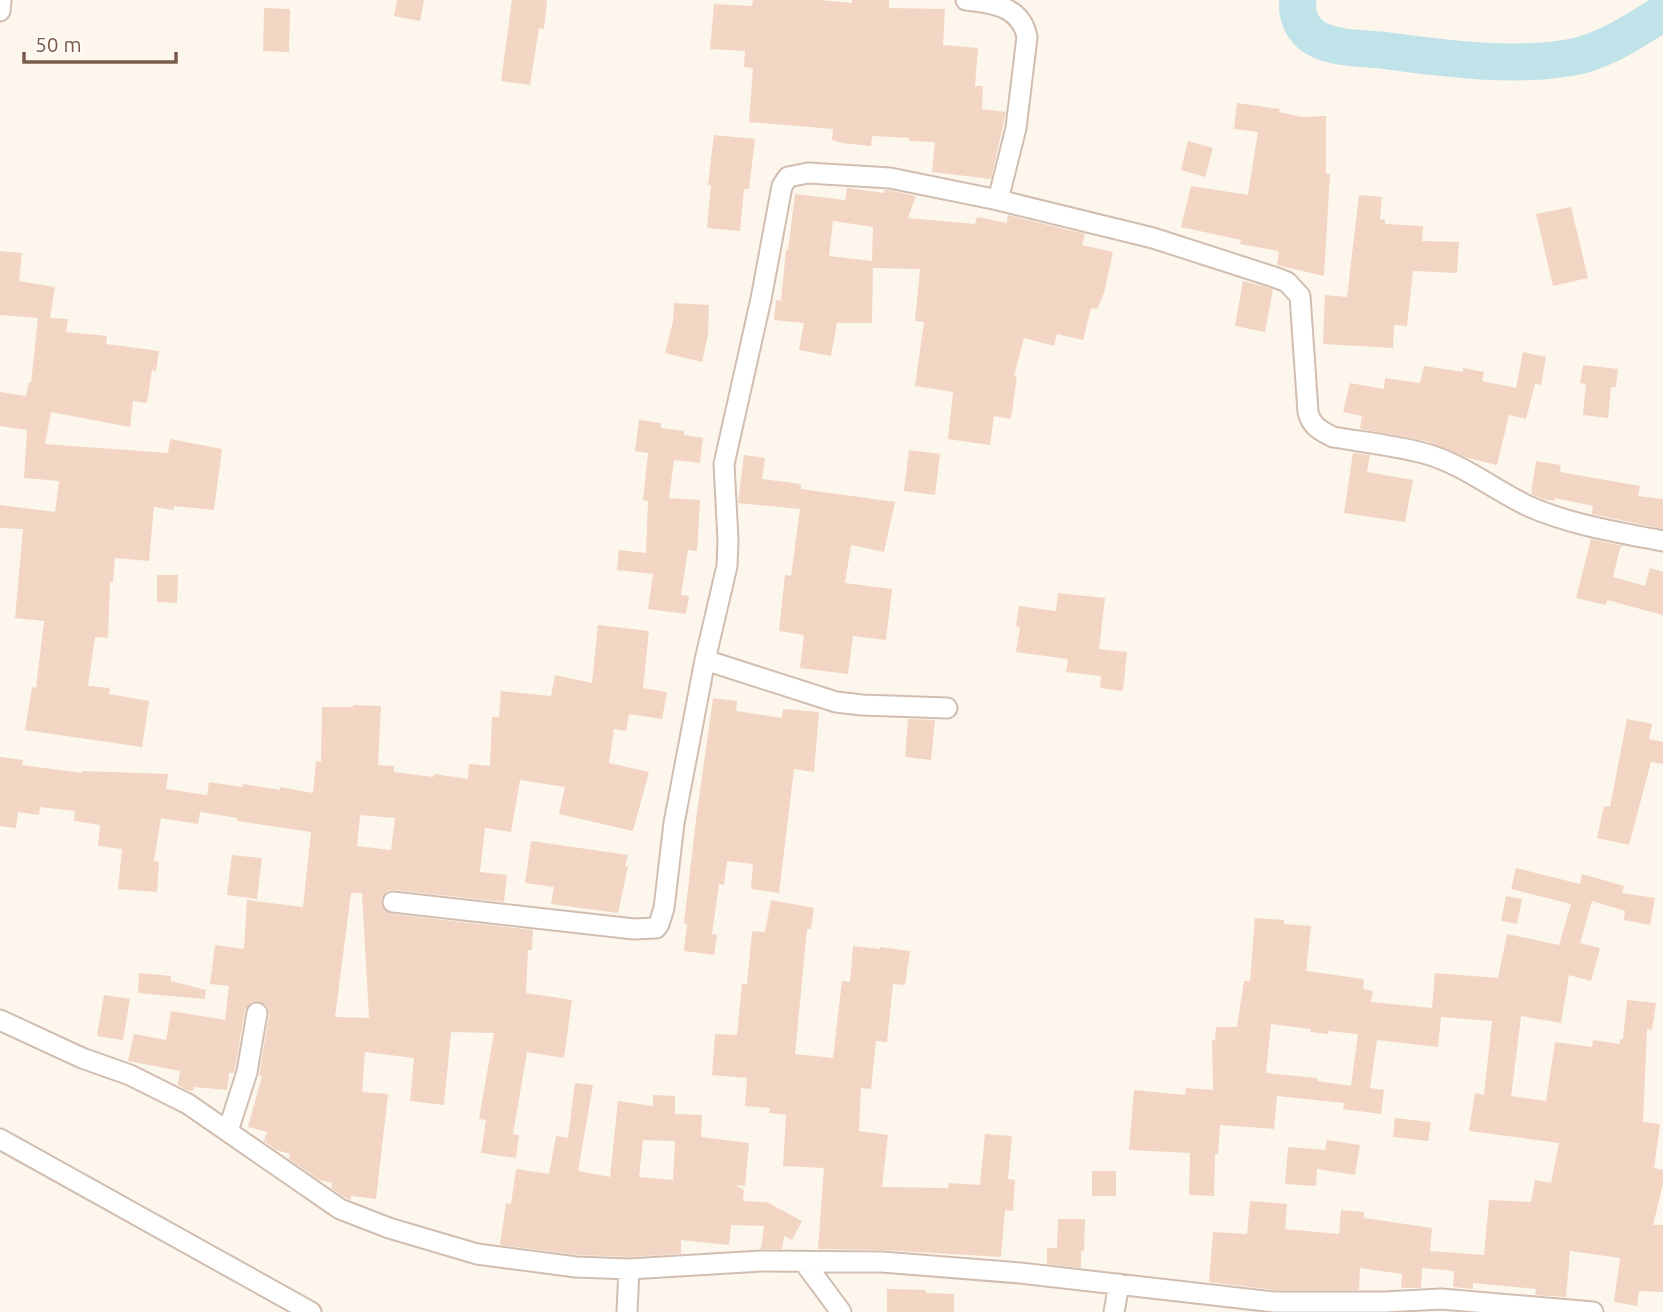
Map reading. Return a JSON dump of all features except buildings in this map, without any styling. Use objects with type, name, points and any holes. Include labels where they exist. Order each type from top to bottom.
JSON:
[{"type":"street","points":[[0,11],[1,0]]},
{"type":"street","points":[[966,0],[993,3],[1005,8],[1021,21],[1027,37],[1016,128],[998,200]]},
{"type":"street","points":[[393,902],[634,929],[656,928],[663,908],[674,823],[705,660],[727,566],[724,464],[761,299],[782,186],[788,177],[823,173],[890,178],[998,200],[1153,238],[1287,282],[1300,296],[1308,412],[1310,419],[1321,432],[1333,437],[1423,453],[1446,461],[1553,516],[1583,525],[1663,541]]},
{"type":"street","points":[[705,660],[836,702],[947,708]]},
{"type":"street","points":[[229,1130],[247,1072],[257,1013]]},
{"type":"street","points":[[0,1020],[82,1058],[164,1090],[229,1130],[278,1168],[340,1209],[388,1228],[477,1254],[576,1267],[629,1269],[762,1261],[882,1262],[1119,1284],[1230,1305],[1441,1299],[1593,1312]]},
{"type":"street","points":[[0,1139],[311,1312]]},
{"type":"street","points":[[804,1262],[841,1312]]},
{"type":"street","points":[[627,1312],[629,1269]]},
{"type":"street","points":[[1114,1312],[1119,1284]]},
{"type":"waterway","points":[[1298,0],[1298,14],[1304,27],[1325,43],[1506,62],[1555,60],[1589,53],[1622,38],[1663,13]]}]
